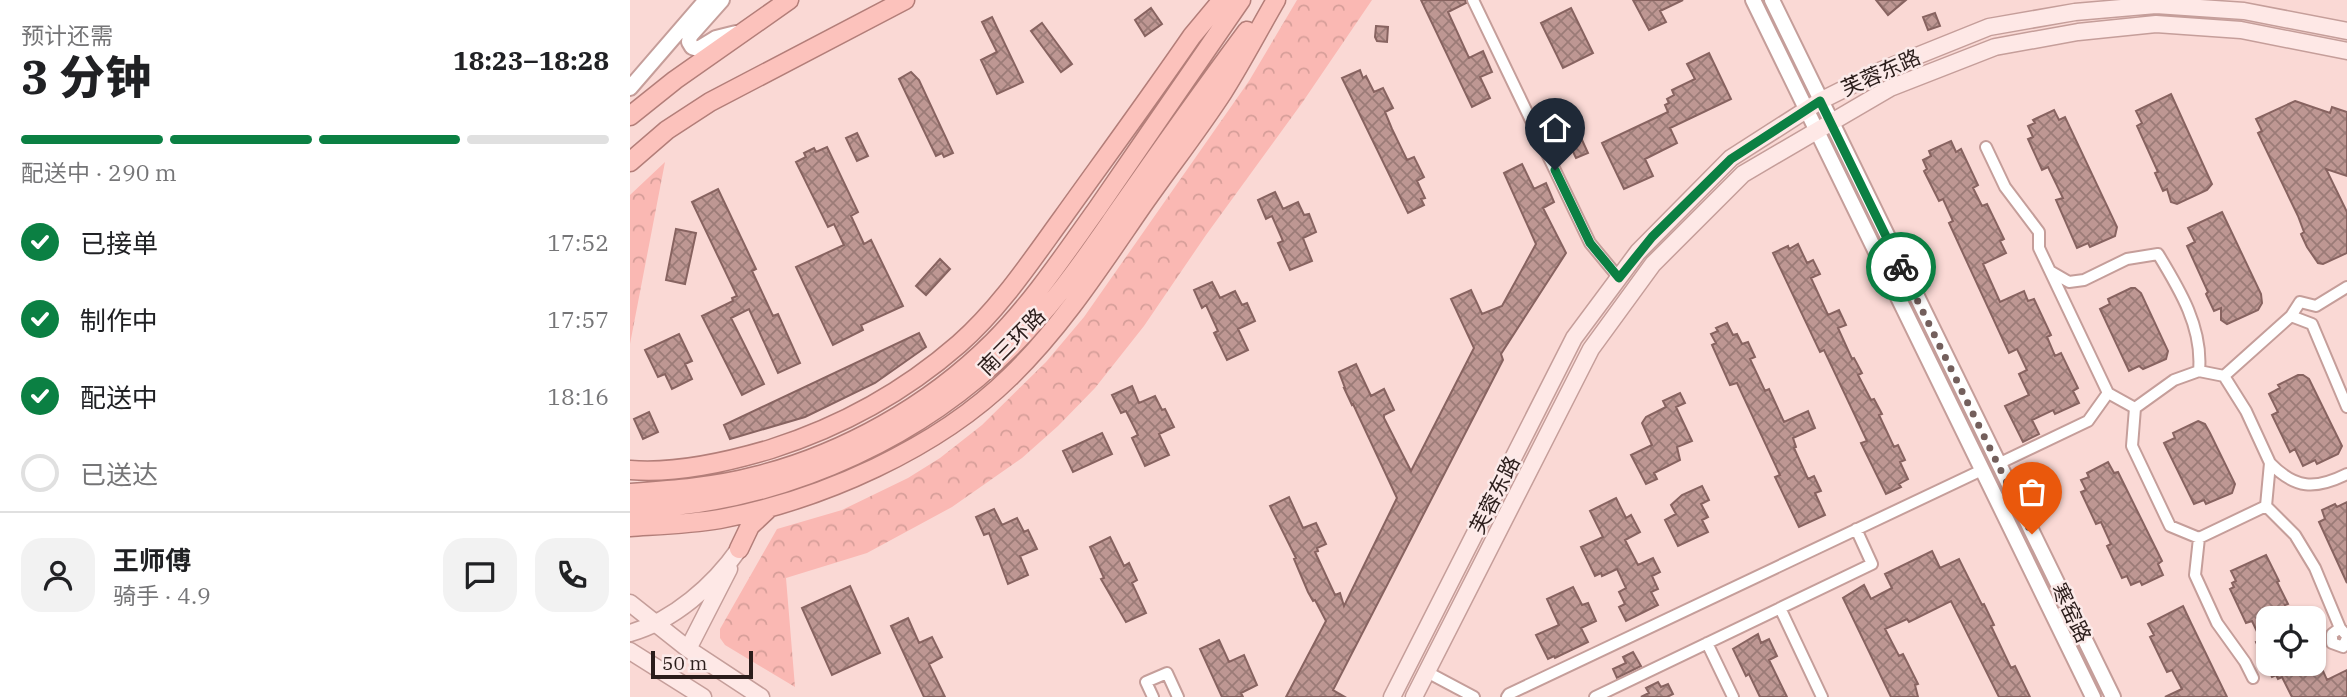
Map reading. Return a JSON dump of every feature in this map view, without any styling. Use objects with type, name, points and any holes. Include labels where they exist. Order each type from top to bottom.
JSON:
[{"type":"highway","points":[[630,116],[789,0]]},
{"type":"highway","points":[[630,162],[667,130],[710,102],[905,0]]},
{"type":"highway","points":[[630,470],[660,470],[717,462],[820,432],[882,400],[939,360],[977,326],[1014,283],[1192,36],[1222,0]]},
{"type":"highway","name":"南三环路","points":[[630,493],[726,483],[785,467],[848,442],[909,409],[937,389],[991,344],[1034,296],[1241,0]]},
{"type":"highway","name":"南三环路","points":[[630,509],[678,506],[714,500],[795,479],[846,460],[884,441],[953,397],[1012,346],[1058,295],[1269,0]]},
{"type":"highway","points":[[630,527],[720,519],[786,501],[853,476],[915,446],[977,405],[1010,377],[1056,326],[1101,267],[1223,92],[1276,0]]},
{"type":"highway","points":[[739,549],[756,518],[786,501]]},
{"type":"main road","name":"芙蓉东路","points":[[1392,697],[1574,338],[1646,243],[1731,159],[1820,101],[1882,70],[1989,27],[2076,12],[2155,5],[2244,11],[2347,31]]},
{"type":"main road","name":"芙蓉东路","points":[[1414,697],[1591,349],[1653,264],[1744,174],[1890,88],[1995,47],[2078,32],[2156,24],[2241,30],[2347,51]]},
{"type":"main road","points":[[630,633],[656,623],[693,597],[726,566],[739,549]]},
{"type":"main road","points":[[688,649],[739,549]]},
{"type":"main road","points":[[630,603],[688,649],[761,697]]},
{"type":"main road","points":[[630,651],[704,697]]},
{"type":"street","points":[[630,88],[706,0]]},
{"type":"street","points":[[722,0],[690,36],[692,47],[698,49],[716,38],[744,31]]},
{"type":"street","points":[[1473,0],[1590,243],[1619,278]]},
{"type":"street","name":"寒窑路","points":[[1753,0],[2093,697]]},
{"type":"street","name":"寒窑路","points":[[1772,0],[2113,697]]},
{"type":"street","points":[[1986,147],[2006,187],[2039,232],[2039,248],[2108,393],[2135,408]]},
{"type":"street","points":[[2050,271],[2069,282],[2084,280],[2127,259],[2158,254],[2183,296],[2201,350],[2199,370]]},
{"type":"street","points":[[2224,376],[2291,316],[2300,302],[2316,306],[2347,287]]},
{"type":"street","points":[[2316,306],[2312,324],[2347,407]]},
{"type":"street","points":[[2291,316],[2312,324]]},
{"type":"street","points":[[2266,506],[2199,538],[2170,526],[2132,446],[2135,408],[2174,380],[2199,370],[2224,376],[2246,411],[2270,463],[2283,477],[2302,485],[2320,485],[2347,474]]},
{"type":"street","points":[[1998,464],[2088,421],[2108,393]]},
{"type":"street","points":[[2266,506],[2270,463]]},
{"type":"street","points":[[1507,697],[1982,470]]},
{"type":"street","points":[[2266,506],[2295,535],[2315,568],[2345,634]]},
{"type":"street","points":[[1595,697],[1610,694],[1707,643],[1872,564],[1856,530]]},
{"type":"street","points":[[2199,538],[2195,575],[2217,623],[2253,678]]},
{"type":"street","points":[[1780,608],[1822,697]]},
{"type":"street","points":[[1707,643],[1733,697]]},
{"type":"street","points":[[1427,672],[1474,697]]},
{"type":"street","points":[[1153,697],[1146,682],[1167,673],[1178,697]]},
{"type":"green space","points":[[1297,0],[1372,0],[1144,326],[1095,388],[1022,458],[952,507],[867,553],[786,578],[795,687],[725,645],[720,638],[720,629],[777,529],[842,510],[908,478],[940,458],[982,425],[1046,362],[1084,317],[1249,81]]},
{"type":"green space","points":[[665,162],[630,344],[630,195]]},
{"type":"building","points":[[1421,0],[1465,0],[1466,3],[1448,12],[1469,58],[1483,51],[1492,72],[1480,77],[1490,98],[1472,107]]},
{"type":"building","points":[[1633,0],[1683,0],[1660,11],[1666,22],[1649,30]]},
{"type":"building","points":[[1876,0],[1906,0],[1888,15]]},
{"type":"building","points":[[1151,8],[1162,24],[1145,36],[1135,20]]},
{"type":"building","points":[[1571,8],[1593,53],[1563,68],[1541,23]]},
{"type":"building","points":[[1935,13],[1940,26],[1928,30],[1923,17]]},
{"type":"building","points":[[992,17],[1023,82],[997,94],[981,60],[997,52],[982,22]]},
{"type":"building","points":[[1042,23],[1072,64],[1061,72],[1031,31]]},
{"type":"building","points":[[1376,26],[1388,27],[1387,42],[1377,41]]},
{"type":"building","points":[[1709,53],[1731,99],[1670,128],[1677,143],[1645,159],[1653,176],[1624,189],[1602,143],[1668,112],[1665,105],[1669,103],[1667,99],[1674,95],[1672,90],[1695,79],[1687,64]]},
{"type":"building","points":[[1360,70],[1374,92],[1383,88],[1393,108],[1385,112],[1392,129],[1407,160],[1414,157],[1424,177],[1417,181],[1425,198],[1421,199],[1424,205],[1408,213],[1342,78]]},
{"type":"building","points":[[911,72],[919,80],[953,153],[944,157],[942,153],[936,156],[899,79]]},
{"type":"building","points":[[2171,94],[2212,184],[2207,190],[2177,204],[2171,202],[2167,189],[2163,191],[2155,173],[2158,172],[2137,126],[2142,123],[2136,111]]},
{"type":"building","points":[[2295,101],[2330,113],[2332,107],[2347,112],[2347,176],[2326,169],[2347,212],[2347,253],[2323,264],[2318,263],[2307,247],[2301,234],[2304,232],[2298,216],[2258,133],[2262,131],[2256,119]]},
{"type":"building","points":[[2054,110],[2059,120],[2065,117],[2117,227],[2115,236],[2090,247],[2088,243],[2077,248],[2056,200],[2063,198],[2048,167],[2042,170],[2028,139],[2033,137],[2028,126],[2035,123],[2033,120]]},
{"type":"building","points":[[1572,118],[1588,153],[1576,158],[1560,124]]},
{"type":"building","points":[[857,133],[868,156],[857,161],[846,138]]},
{"type":"building","points":[[1951,141],[1956,152],[1961,149],[1978,185],[1973,188],[1982,206],[1987,204],[2004,239],[2000,241],[2006,253],[1983,264],[2000,302],[2024,291],[2028,301],[2034,299],[2051,335],[2047,337],[2055,356],[2061,353],[2078,388],[2073,391],[2079,403],[2055,414],[2053,410],[2032,420],[2039,434],[2023,442],[2005,406],[2029,395],[2019,374],[2027,370],[2017,349],[2009,353],[1949,223],[1953,221],[1943,199],[1939,201],[1924,171],[1927,169],[1923,160],[1931,156],[1929,151]]},
{"type":"building","points":[[827,147],[858,212],[851,216],[864,244],[871,240],[903,306],[861,325],[863,330],[833,345],[796,267],[844,245],[834,224],[828,227],[796,162],[806,157],[804,153],[814,148],[816,152]]},
{"type":"building","points":[[1522,164],[1534,189],[1546,183],[1554,202],[1543,208],[1566,253],[1501,354],[1503,360],[1333,690],[1345,697],[1286,697],[1326,621],[1308,592],[1294,559],[1296,558],[1270,506],[1289,497],[1303,528],[1316,523],[1326,544],[1315,552],[1335,595],[1340,593],[1344,606],[1397,498],[1344,388],[1339,372],[1356,364],[1371,396],[1384,389],[1394,410],[1384,415],[1384,418],[1411,471],[1474,348],[1451,299],[1471,290],[1482,314],[1502,306],[1536,244],[1504,173]]},
{"type":"building","points":[[718,189],[756,269],[752,271],[773,316],[778,314],[800,363],[778,373],[749,309],[731,318],[764,384],[742,395],[702,316],[733,301],[732,298],[737,296],[692,202]]},
{"type":"building","points":[[1275,192],[1283,209],[1298,202],[1304,215],[1309,214],[1316,232],[1303,238],[1312,261],[1290,270],[1278,243],[1283,241],[1272,216],[1266,219],[1258,200]]},
{"type":"building","points":[[2222,212],[2261,294],[2262,303],[2258,310],[2227,324],[2221,320],[2221,308],[2214,311],[2187,246],[2195,242],[2188,228]]},
{"type":"building","points":[[676,229],[696,233],[685,284],[666,280]]},
{"type":"building","points":[[1798,244],[1807,263],[1813,260],[1820,274],[1811,278],[1828,315],[1839,310],[1846,325],[1838,328],[1852,359],[1854,358],[1862,373],[1858,375],[1882,414],[1879,415],[1894,447],[1898,445],[1905,460],[1900,462],[1908,479],[1899,484],[1901,487],[1886,494],[1861,443],[1867,441],[1824,350],[1820,352],[1773,253]]},
{"type":"building","points":[[940,259],[950,269],[926,295],[916,286]]},
{"type":"building","points":[[1212,282],[1220,298],[1235,291],[1242,305],[1247,303],[1255,321],[1238,329],[1248,350],[1227,360],[1214,333],[1218,331],[1206,305],[1202,308],[1194,290]]},
{"type":"building","points":[[2131,288],[2141,293],[2168,351],[2166,359],[2143,369],[2139,366],[2129,371],[2100,309],[2110,304],[2108,299]]},
{"type":"building","points":[[1727,323],[1742,344],[1748,342],[1755,357],[1750,359],[1765,391],[1769,389],[1784,422],[1808,411],[1815,428],[1793,438],[1794,448],[1808,479],[1814,476],[1821,491],[1815,493],[1825,515],[1799,527],[1775,477],[1780,475],[1737,383],[1730,385],[1712,345],[1716,343],[1711,334],[1718,331],[1716,328]]},
{"type":"building","points":[[919,333],[926,347],[875,383],[805,417],[730,439],[724,425]]},
{"type":"building","points":[[679,334],[692,361],[685,364],[692,379],[672,389],[665,374],[658,377],[645,350]]},
{"type":"building","points":[[2298,375],[2309,379],[2342,446],[2338,454],[2317,464],[2315,460],[2303,466],[2295,449],[2290,452],[2272,415],[2278,412],[2269,394],[2280,388],[2278,385]]},
{"type":"building","points":[[1132,386],[1139,403],[1155,396],[1174,427],[1159,434],[1169,455],[1145,466],[1132,438],[1138,435],[1126,411],[1121,413],[1112,395]]},
{"type":"building","points":[[1680,393],[1685,403],[1676,407],[1692,441],[1677,447],[1680,460],[1654,473],[1657,479],[1646,484],[1631,455],[1652,445],[1642,423],[1646,417],[1666,407],[1663,401]]},
{"type":"building","points":[[649,412],[658,432],[643,439],[634,419]]},
{"type":"building","points":[[2198,421],[2205,424],[2235,484],[2232,493],[2206,504],[2204,500],[2194,504],[2164,443],[2175,438],[2173,433]]},
{"type":"building","points":[[1102,433],[1112,454],[1073,472],[1063,451]]},
{"type":"building","points":[[2108,462],[2114,473],[2118,472],[2162,561],[2158,564],[2163,575],[2142,585],[2140,581],[2131,585],[2127,576],[2122,578],[2107,546],[2111,544],[2101,522],[2096,524],[2081,492],[2086,490],[2081,480],[2089,477],[2087,473]]},
{"type":"building","points":[[1702,486],[1709,500],[1701,504],[1708,517],[1702,520],[1708,532],[1678,546],[1665,520],[1676,514],[1671,505],[1682,495]]},
{"type":"building","points":[[1616,498],[1626,518],[1631,515],[1640,532],[1625,540],[1638,565],[1653,558],[1660,572],[1652,576],[1658,589],[1651,592],[1658,605],[1626,621],[1619,607],[1625,604],[1619,592],[1626,588],[1617,569],[1602,576],[1601,573],[1595,576],[1581,547],[1603,537],[1590,511]]},
{"type":"building","points":[[2347,502],[2347,583],[2319,522],[2325,519],[2322,510]]},
{"type":"building","points":[[994,509],[1002,525],[1017,518],[1024,532],[1028,530],[1037,549],[1020,556],[1028,575],[1008,584],[989,533],[984,535],[976,517]]},
{"type":"building","points":[[1110,537],[1124,566],[1129,563],[1137,580],[1132,583],[1146,613],[1126,622],[1101,579],[1104,578],[1090,547]]},
{"type":"building","points":[[1932,551],[1940,568],[1959,559],[1982,605],[1984,604],[1994,625],[1991,626],[2011,668],[2015,666],[2030,697],[1999,697],[1951,601],[1909,622],[1907,619],[1885,629],[1899,656],[1903,654],[1918,684],[1915,685],[1918,697],[1891,697],[1843,598],[1864,585],[1871,599],[1892,588],[1885,574]]},
{"type":"building","points":[[2266,555],[2288,604],[2256,606],[2256,629],[2252,621],[2246,623],[2230,589],[2236,581],[2231,571]]},
{"type":"building","points":[[850,586],[880,653],[832,675],[802,608]]},
{"type":"building","points":[[1573,587],[1582,605],[1588,603],[1596,621],[1581,628],[1588,642],[1548,659],[1536,635],[1559,625],[1547,599]]},
{"type":"building","points":[[2183,606],[2227,697],[2165,697],[2182,689],[2172,670],[2167,672],[2150,637],[2154,635],[2148,624]]},
{"type":"building","points":[[908,618],[919,643],[932,637],[942,657],[929,664],[945,697],[924,697],[891,626]]},
{"type":"building","points":[[1758,634],[1761,643],[1769,639],[1777,656],[1769,660],[1787,697],[1760,697],[1733,649]]},
{"type":"building","points":[[1219,640],[1229,662],[1244,655],[1257,685],[1241,693],[1243,697],[1222,697],[1200,649]]},
{"type":"building","points":[[1633,652],[1641,666],[1617,678],[1613,669],[1626,663],[1623,657]]},
{"type":"building","points":[[2347,670],[2347,697],[2292,697],[2282,677],[2278,679],[2276,676],[2325,676],[2327,680]]},
{"type":"building","points":[[1658,682],[1661,687],[1668,684],[1673,694],[1667,697],[1641,697],[1649,693],[1646,688]]},
{"type":"way so far","points":[[1901,267],[2032,534]]},
{"type":"route","points":[[1555,170],[1590,243],[1619,278],[1638,252],[1679,208],[1731,159],[1820,101],[1901,267]]}]
